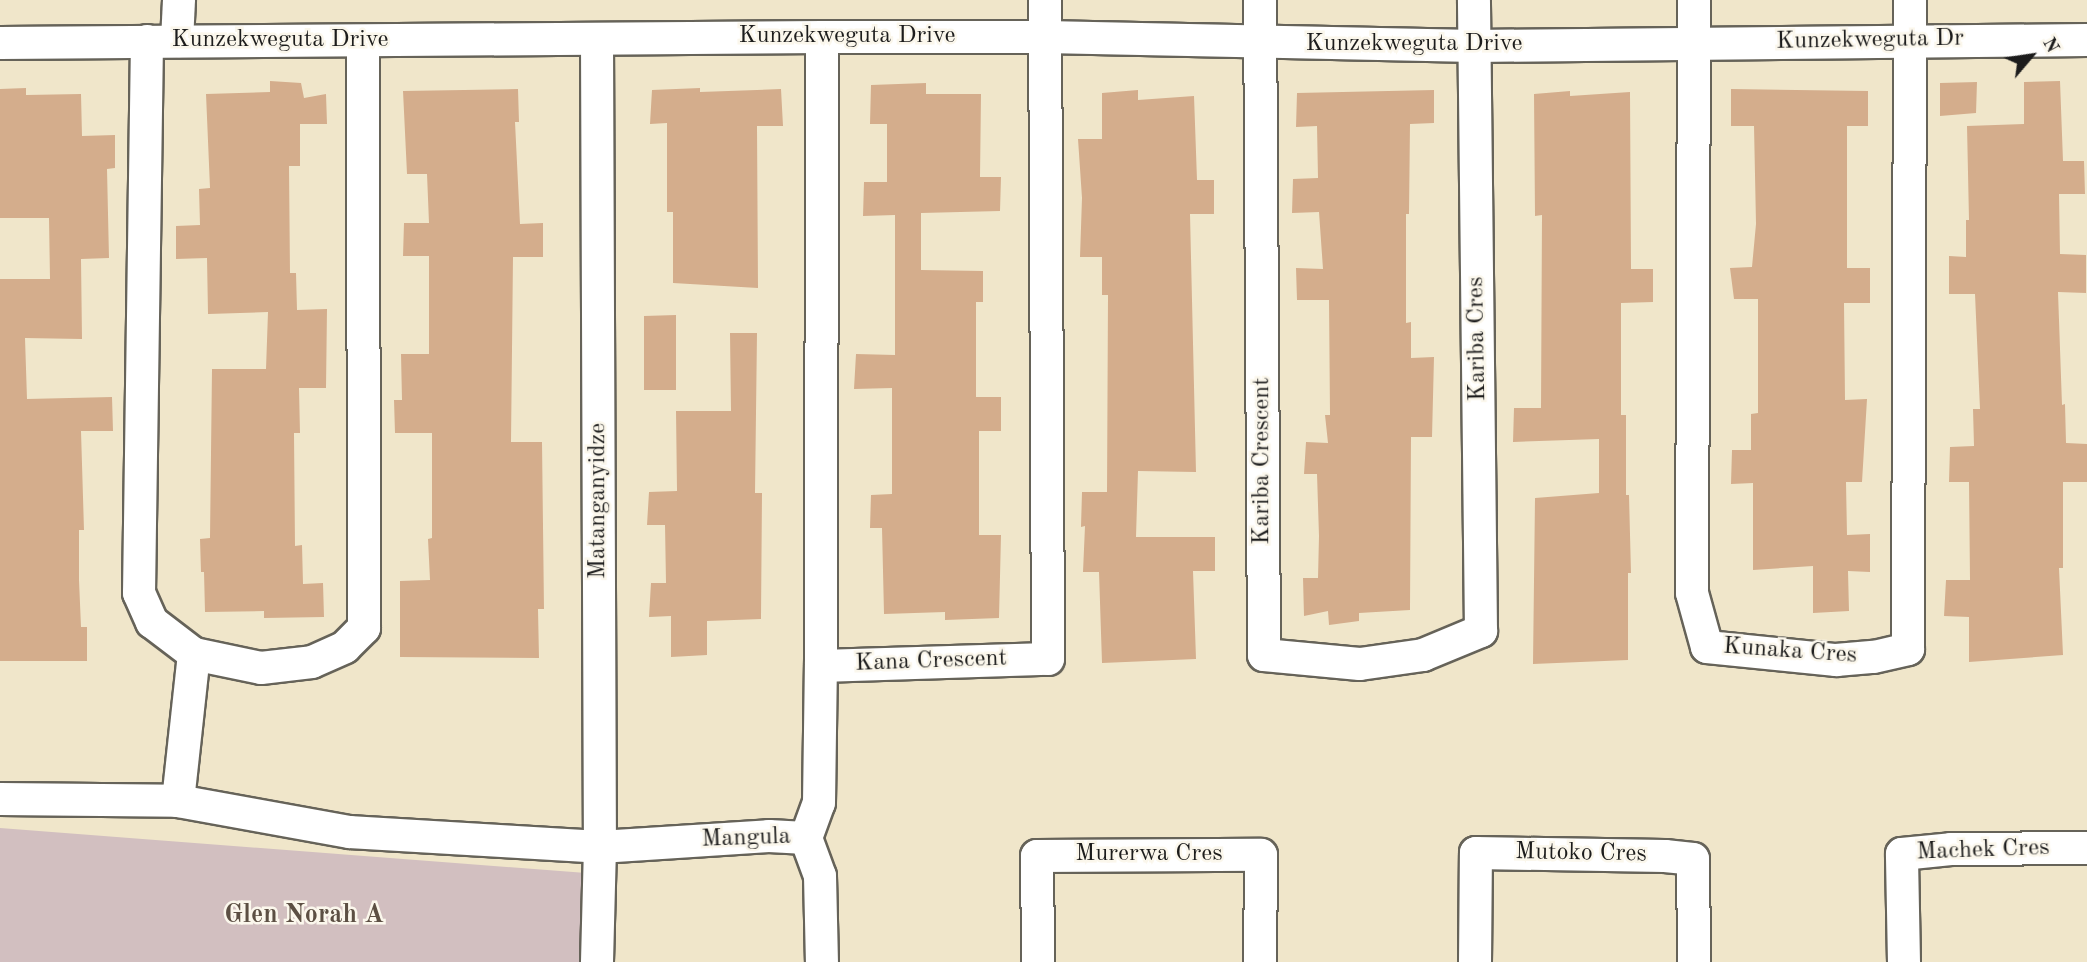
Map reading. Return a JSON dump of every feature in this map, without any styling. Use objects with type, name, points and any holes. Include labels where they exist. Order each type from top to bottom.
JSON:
[{"type":"street","points":[[178,0],[162,41],[139,593],[152,622],[194,654],[261,668],[312,662],[345,647],[364,628],[363,42]]},
{"type":"street","points":[[1045,0],[1045,37]]},
{"type":"street","points":[[1260,0],[1261,44]]},
{"type":"street","name":"Kariba Cres","points":[[1474,0],[1481,631]]},
{"type":"street","points":[[1694,0],[1695,44]]},
{"type":"street","points":[[1910,0],[1911,40]]},
{"type":"street","name":"Kana Crescent","points":[[822,37],[821,666],[1048,659],[1045,37]]},
{"type":"street","name":"Kunzekweguta Drive","points":[[0,43],[1045,37],[1261,44],[1695,44]]},
{"type":"street","name":"Matanganyidze","points":[[597,40],[600,847],[597,962]]},
{"type":"street","name":"Kunaka Cres","points":[[1695,44],[1692,593],[1707,647],[1836,660],[1874,657],[1908,649],[1911,40]]},
{"type":"street","name":"Kunzekweguta Dr","points":[[1695,44],[2087,40]]},
{"type":"street","name":"Kariba Crescent","points":[[1261,44],[1264,655],[1360,664],[1423,655],[1481,631]]},
{"type":"street","points":[[178,801],[194,654]]},
{"type":"street","points":[[806,838],[819,803],[821,666]]},
{"type":"street","name":"Mangula","points":[[0,799],[178,801],[349,832],[600,847],[769,836],[806,838],[820,876],[822,962]]},
{"type":"street","name":"Machek Cres","points":[[1903,962],[1902,854],[1951,849],[2087,848]]},
{"type":"street","name":"Mutoko Cres","points":[[1475,962],[1476,853],[1665,856],[1692,859],[1694,962]]},
{"type":"street","name":"Murerwa Cres","points":[[1038,962],[1037,856],[1261,855],[1260,962]]},
{"type":"shaded area","points":[[0,828],[586,873],[587,962],[0,962]]},
{"type":"building","points":[[270,81],[301,83],[304,98],[326,94],[327,124],[300,124],[300,166],[289,166],[290,273],[296,273],[297,310],[327,309],[326,388],[299,388],[300,433],[294,433],[295,546],[302,545],[303,584],[323,583],[324,617],[264,618],[264,611],[205,612],[200,539],[210,538],[212,369],[266,369],[268,312],[208,314],[207,258],[176,259],[176,226],[200,225],[199,189],[210,188],[206,94],[270,92]]},
{"type":"building","points":[[2060,81],[2063,161],[2084,161],[2085,194],[2059,194],[2060,254],[2086,255],[2086,293],[2058,292],[2062,405],[2065,404],[2066,443],[2087,444],[2087,482],[2063,482],[2063,568],[2059,568],[2063,655],[1969,662],[1969,617],[1944,616],[1946,580],[1970,580],[1969,482],[1949,482],[1950,447],[1974,446],[1973,409],[1980,409],[1975,294],[1949,294],[1949,256],[1966,257],[1966,220],[1969,220],[1967,126],[2024,124],[2024,82]]},
{"type":"building","points":[[1977,82],[1976,113],[1940,116],[1940,83]]},
{"type":"building","points":[[926,83],[926,94],[981,94],[980,177],[1001,177],[1000,211],[921,213],[921,270],[983,271],[983,302],[976,302],[976,397],[1001,397],[1001,431],[979,431],[979,535],[1001,535],[999,618],[945,620],[945,612],[884,614],[882,528],[870,528],[871,495],[892,494],[892,388],[854,389],[856,354],[895,355],[895,215],[863,216],[864,182],[887,182],[887,124],[870,124],[871,85]]},
{"type":"building","points":[[26,88],[26,95],[81,94],[82,136],[115,135],[115,168],[107,169],[109,258],[81,259],[82,339],[25,338],[27,399],[112,397],[113,431],[81,431],[84,530],[79,530],[79,580],[81,627],[87,627],[87,661],[0,661],[0,279],[50,279],[49,218],[0,218],[0,89]]},
{"type":"building","points":[[700,88],[700,92],[781,89],[783,126],[757,126],[758,288],[673,283],[673,212],[667,212],[667,123],[650,124],[652,90]]},
{"type":"building","points":[[518,89],[519,122],[515,122],[520,224],[543,223],[543,257],[513,257],[511,442],[542,442],[544,609],[538,609],[539,658],[400,657],[400,581],[430,580],[428,539],[432,538],[432,433],[395,433],[394,400],[402,400],[401,354],[429,354],[429,256],[403,256],[404,223],[429,223],[427,174],[407,174],[403,91]]},
{"type":"building","points":[[1731,89],[1868,91],[1868,126],[1847,126],[1847,268],[1870,268],[1870,303],[1844,303],[1845,400],[1867,399],[1862,482],[1846,482],[1847,535],[1870,534],[1870,572],[1848,571],[1849,611],[1813,613],[1813,566],[1753,570],[1753,483],[1731,484],[1732,450],[1751,450],[1751,414],[1758,413],[1758,299],[1734,299],[1730,268],[1752,267],[1756,224],[1754,126],[1731,126]]},
{"type":"building","points":[[1138,90],[1138,100],[1194,96],[1197,180],[1214,180],[1214,214],[1190,214],[1196,472],[1138,471],[1136,537],[1215,537],[1215,571],[1193,571],[1196,659],[1102,663],[1099,572],[1083,572],[1085,526],[1081,527],[1082,492],[1107,492],[1108,295],[1102,295],[1102,257],[1080,257],[1082,198],[1078,139],[1102,139],[1102,93]]},
{"type":"building","points":[[1434,90],[1434,123],[1410,124],[1409,214],[1406,214],[1406,323],[1411,322],[1411,358],[1434,357],[1432,437],[1411,437],[1410,610],[1359,613],[1359,621],[1329,625],[1328,611],[1304,616],[1303,578],[1318,578],[1319,536],[1317,474],[1304,474],[1306,442],[1328,443],[1325,415],[1330,415],[1329,300],[1297,300],[1296,268],[1323,269],[1319,212],[1292,213],[1293,179],[1318,178],[1317,126],[1296,127],[1297,93]]},
{"type":"building","points":[[1570,91],[1570,96],[1630,92],[1631,269],[1653,269],[1653,302],[1621,303],[1621,415],[1626,415],[1626,495],[1629,495],[1631,573],[1628,573],[1628,660],[1533,664],[1535,498],[1599,493],[1599,439],[1513,442],[1514,408],[1541,408],[1542,215],[1535,216],[1534,94]]},
{"type":"building","points":[[676,315],[676,390],[644,390],[644,316]]},
{"type":"building","points":[[730,333],[757,333],[755,493],[762,493],[761,619],[707,621],[707,655],[671,657],[671,616],[649,617],[651,583],[666,583],[665,525],[647,525],[649,492],[677,491],[676,411],[731,411]]},
{"type":"district","name":"Glen Norah A","points":[[304,916]]}]
